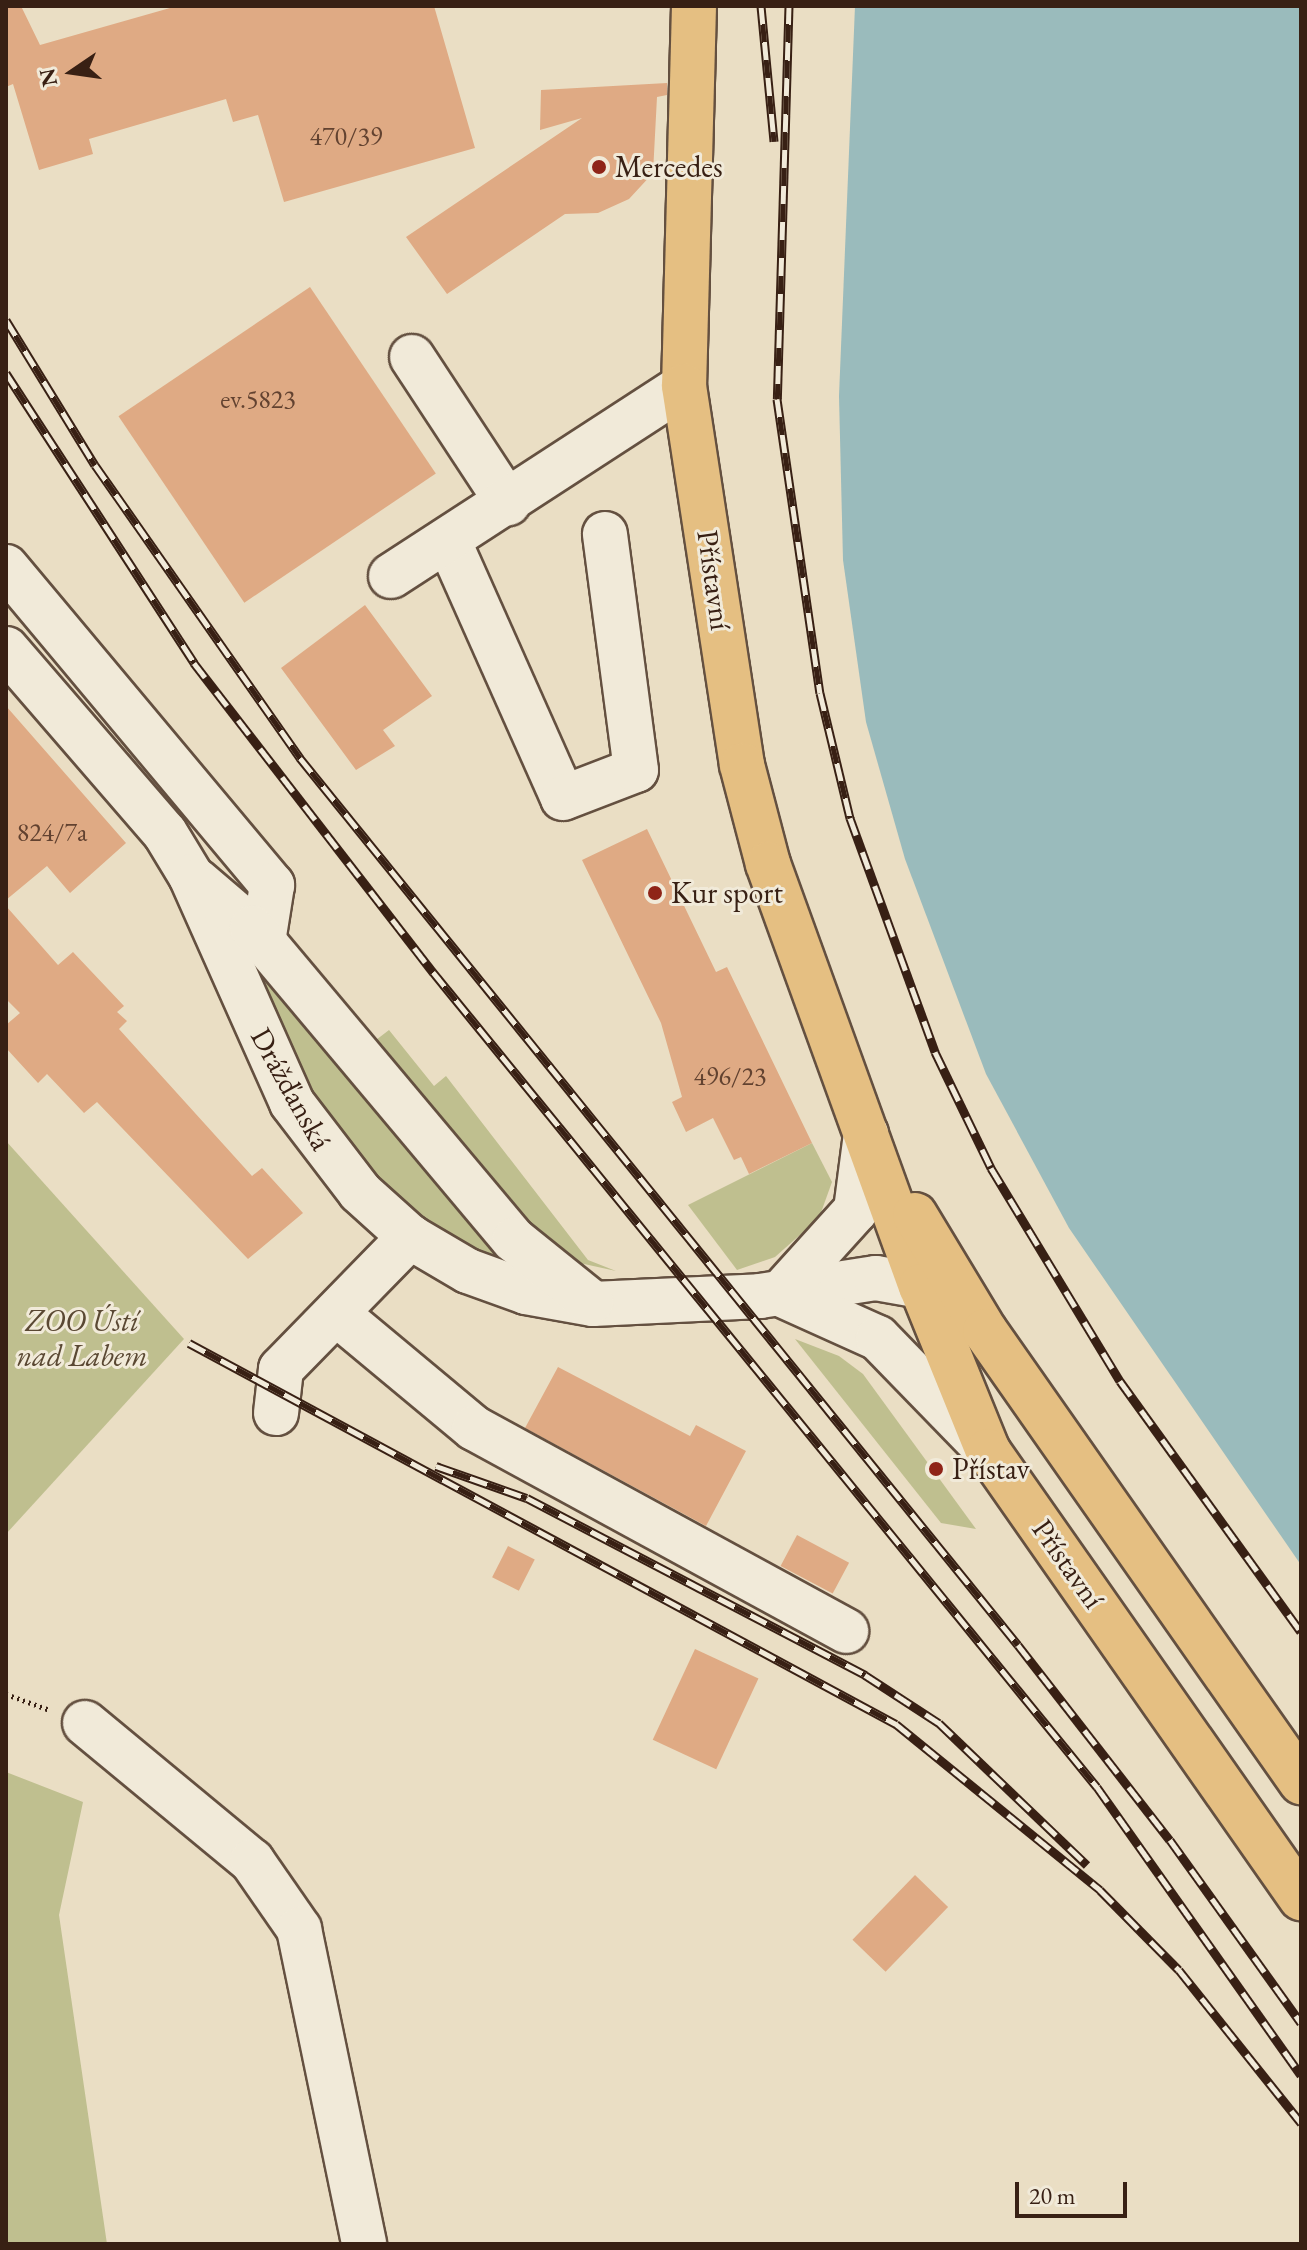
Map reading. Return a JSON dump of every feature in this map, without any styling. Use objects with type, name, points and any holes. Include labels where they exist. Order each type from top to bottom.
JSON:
[{"type":"main road","name":"Přístavní","points":[[694,6],[684,386],[742,765],[809,988],[921,1286],[988,1451],[1262,1837],[1301,1898]]},
{"type":"main road","name":"Přístavní","points":[[866,1134],[985,1331],[1301,1782]]},
{"type":"street","points":[[412,357],[508,503]]},
{"type":"street","points":[[391,576],[449,542],[684,386]]},
{"type":"street","points":[[449,542],[563,798],[636,770],[605,534]]},
{"type":"street","points":[[6,567],[272,885],[263,942]]},
{"type":"street","name":"Drážďanská","points":[[6,649],[165,833],[191,876],[292,1103],[360,1192],[410,1237],[482,1276],[526,1292],[593,1304],[780,1294],[876,1278],[921,1286]]},
{"type":"street","points":[[191,876],[263,942],[514,1240],[593,1304]]},
{"type":"street","points":[[866,1134],[856,1210],[780,1294],[878,1338],[988,1451]]},
{"type":"street","points":[[276,1413],[281,1369],[410,1237]]},
{"type":"street","points":[[921,1286],[985,1331]]},
{"type":"street","points":[[337,1314],[474,1428],[846,1631]]},
{"type":"street","points":[[85,1723],[252,1861],[299,1929],[364,2244]]},
{"type":"street","name":"Přístavní","points":[[1262,1837],[1301,1886]]},
{"type":"green space","points":[[244,944],[498,1253],[490,1257],[434,1226],[382,1185],[336,1132],[306,1083]]},
{"type":"green space","points":[[389,1030],[434,1086],[446,1076],[588,1260],[616,1271],[575,1262],[532,1225],[376,1040]]},
{"type":"green space","name":"ZOO Ústí nad Labem","points":[[6,1141],[184,1339],[6,1534]]},
{"type":"green space","points":[[812,1143],[832,1182],[819,1218],[775,1257],[737,1270],[688,1205]]},
{"type":"green space","points":[[795,1339],[839,1356],[863,1374],[976,1529],[941,1523]]},
{"type":"green space","points":[[6,1772],[83,1802],[59,1915],[107,2244],[6,2244]]},
{"type":"water","points":[[855,6],[1301,6],[1301,1565],[1069,1228],[986,1074],[905,859],[866,722],[843,560],[839,396]]},
{"type":"building","points":[[6,6],[21,6],[40,45],[177,6],[434,6],[475,148],[284,202],[258,115],[233,122],[226,99],[89,139],[93,154],[39,170],[13,84],[6,87]]},
{"type":"building","points":[[667,83],[667,95],[657,97],[653,173],[629,199],[598,213],[565,214],[447,294],[406,237],[582,118],[540,130],[541,90]]},
{"type":"building","points":[[310,287],[436,474],[244,603],[118,416]]},
{"type":"building","points":[[365,605],[432,696],[383,730],[395,746],[356,770],[281,668]]},
{"type":"building","points":[[6,706],[126,843],[70,893],[47,866],[6,900]]},
{"type":"building","points":[[647,829],[716,972],[727,967],[812,1143],[749,1174],[741,1157],[734,1160],[713,1118],[686,1132],[672,1102],[682,1097],[661,1023],[582,860]]},
{"type":"building","points":[[6,906],[58,965],[73,952],[124,1006],[117,1012],[127,1021],[119,1029],[252,1176],[262,1168],[303,1213],[248,1259],[97,1102],[84,1113],[47,1074],[38,1083],[6,1048],[6,1025],[20,1013],[6,999]]},
{"type":"building","points":[[558,1367],[690,1436],[696,1425],[746,1451],[706,1526],[525,1428]]},
{"type":"building","points":[[797,1535],[849,1563],[833,1594],[781,1566]]},
{"type":"building","points":[[508,1546],[535,1560],[519,1591],[492,1577]]},
{"type":"building","points":[[695,1649],[758,1679],[716,1769],[653,1740]]},
{"type":"building","points":[[915,1875],[948,1907],[886,1972],[852,1940]]},
{"type":"railway","points":[[761,6],[774,141]]},
{"type":"railway","points":[[789,6],[777,399],[820,693],[850,818],[935,1052],[991,1168],[1120,1381],[1301,1632]]},
{"type":"railway","points":[[6,320],[95,465],[300,758],[1018,1645],[1170,1840],[1301,2023]]},
{"type":"railway","points":[[6,373],[194,663],[433,972],[1097,1787],[1301,2075]]},
{"type":"railway","points":[[189,1343],[896,1724],[1100,1890],[1179,1970],[1301,2123]]},
{"type":"railway","points":[[436,1466],[527,1498],[865,1675],[939,1723],[1087,1865]]},
{"type":"place","name":"Mercedes","points":[[599,167]]},
{"type":"place","name":"Kur sport","points":[[655,893]]},
{"type":"place","name":"Přístav","points":[[936,1469]]}]
